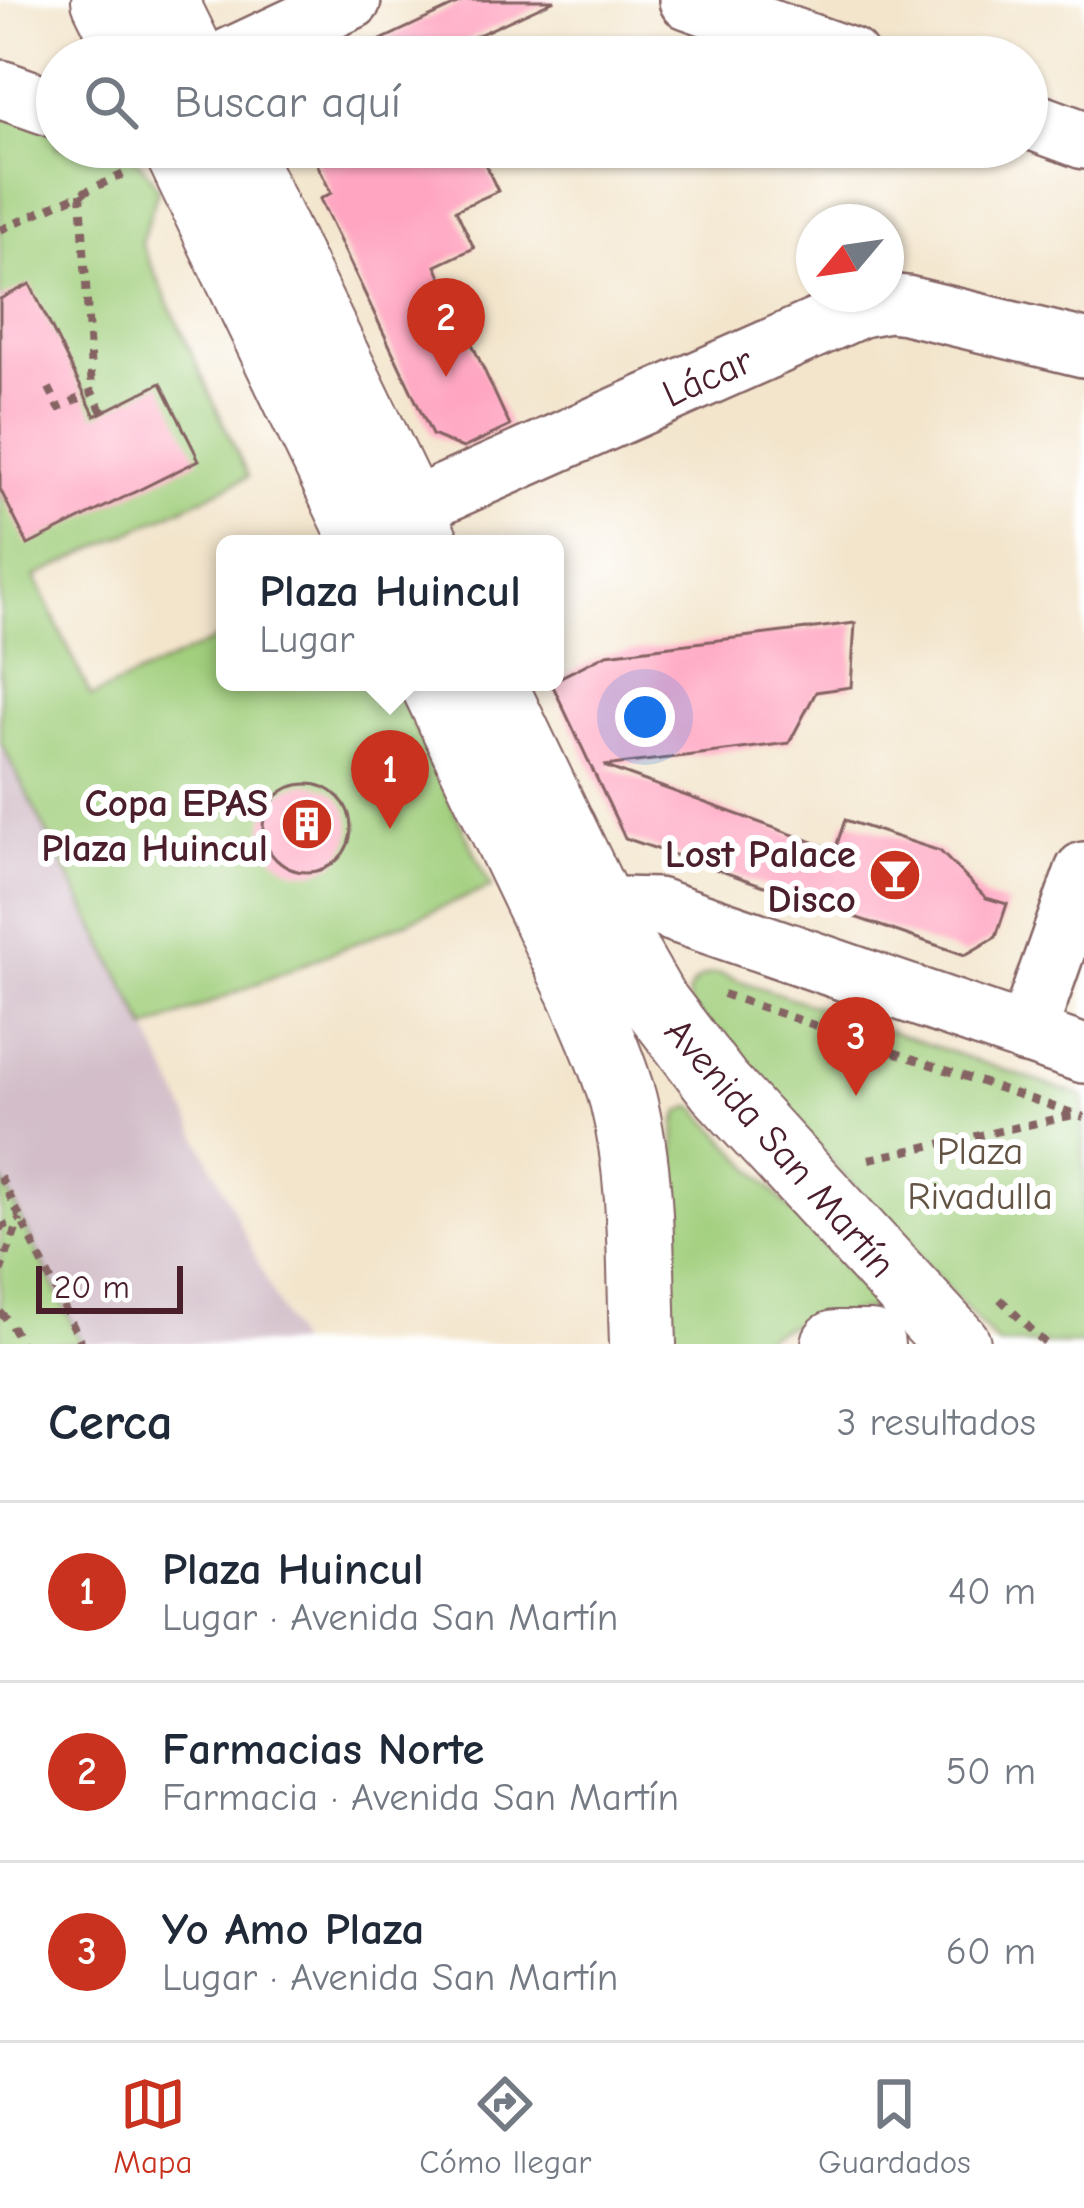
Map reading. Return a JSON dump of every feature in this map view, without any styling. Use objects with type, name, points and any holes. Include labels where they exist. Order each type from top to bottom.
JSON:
[{"type":"highway","points":[[105,0],[123,36]]},
{"type":"highway","points":[[164,0],[181,36]]},
{"type":"highway","points":[[188,168],[400,532]]},
{"type":"highway","points":[[244,168],[400,532]]},
{"type":"highway","name":"Avenida San Martín","points":[[438,691],[578,922],[634,970],[682,1042],[957,1344]]},
{"type":"highway","name":"Avenida San Martín","points":[[495,691],[578,922],[605,1047],[622,1098],[634,1152],[644,1344]]},
{"type":"highway","points":[[835,1344],[872,1344]]},
{"type":"street","points":[[275,36],[352,0]]},
{"type":"street","points":[[688,0],[790,36]]},
{"type":"street","points":[[0,89],[36,102]]},
{"type":"street","points":[[1048,127],[1084,140]]},
{"type":"street","name":"Lácar","points":[[400,532],[875,304],[906,305],[1084,348]]},
{"type":"street","points":[[1026,1035],[1084,871]]},
{"type":"street","points":[[578,922],[620,906],[657,907],[1084,1054]]},
{"type":"path","points":[[0,230],[137,168]]},
{"type":"path","points":[[82,193],[92,392],[102,412]]},
{"type":"path","points":[[49,388],[59,408],[92,392]]},
{"type":"path","points":[[710,990],[1081,1118]]},
{"type":"path","points":[[869,1159],[1081,1118]]},
{"type":"path","points":[[0,1176],[82,1344]]},
{"type":"path","points":[[0,1228],[20,1218]]},
{"type":"path","points":[[0,1272],[20,1218]]},
{"type":"path","points":[[0,1312],[21,1344]]},
{"type":"shaded area","points":[[0,741],[147,1029],[297,1344],[82,1344],[0,1176]]},
{"type":"green space","points":[[0,112],[36,124],[36,168],[144,168],[148,174],[158,190],[141,243],[248,477],[35,577],[91,697],[216,639],[216,691],[397,691],[491,887],[147,1029],[0,741]]},
{"type":"green space","name":"Plaza Rivadulla","points":[[720,974],[1084,1097],[1084,1344],[998,1344],[692,1009],[688,997],[695,982]]},
{"type":"green space","points":[[696,1108],[876,1302],[872,1309],[798,1322],[747,1344],[670,1344],[676,1122],[680,1112]]},
{"type":"green space","points":[[0,1176],[82,1344],[0,1344]]},
{"type":"building","points":[[466,0],[555,0],[476,36],[389,36]]},
{"type":"building","points":[[319,168],[487,168],[498,191],[456,210],[474,248],[436,266],[510,426],[463,448],[432,435],[320,199],[331,193]]},
{"type":"building","points":[[30,284],[95,416],[161,383],[199,460],[28,545],[0,489],[0,299]]},
{"type":"building","points":[[855,623],[851,687],[816,692],[789,743],[604,766],[835,850],[845,820],[940,851],[986,898],[1007,904],[996,937],[965,955],[625,838],[555,691],[564,691],[564,676],[607,654]]},
{"type":"building","name":"Copa EPAS Plaza Huincul","points":[[307,784],[324,787],[338,797],[348,811],[348,845],[338,859],[324,869],[307,872],[290,869],[276,859],[266,845],[263,828],[266,811],[276,797],[290,787]]},
{"type":"place","name":"Farmacias Norte","points":[[446,377]]},
{"type":"place","name":"Copa EPAS Plaza Huincul","points":[[307,824]]},
{"type":"place","name":"Plaza Huincul","points":[[390,829]]},
{"type":"place","name":"Lost Palace Disco","points":[[895,875]]},
{"type":"place","name":"Yo Amo Plaza","points":[[856,1096]]}]
